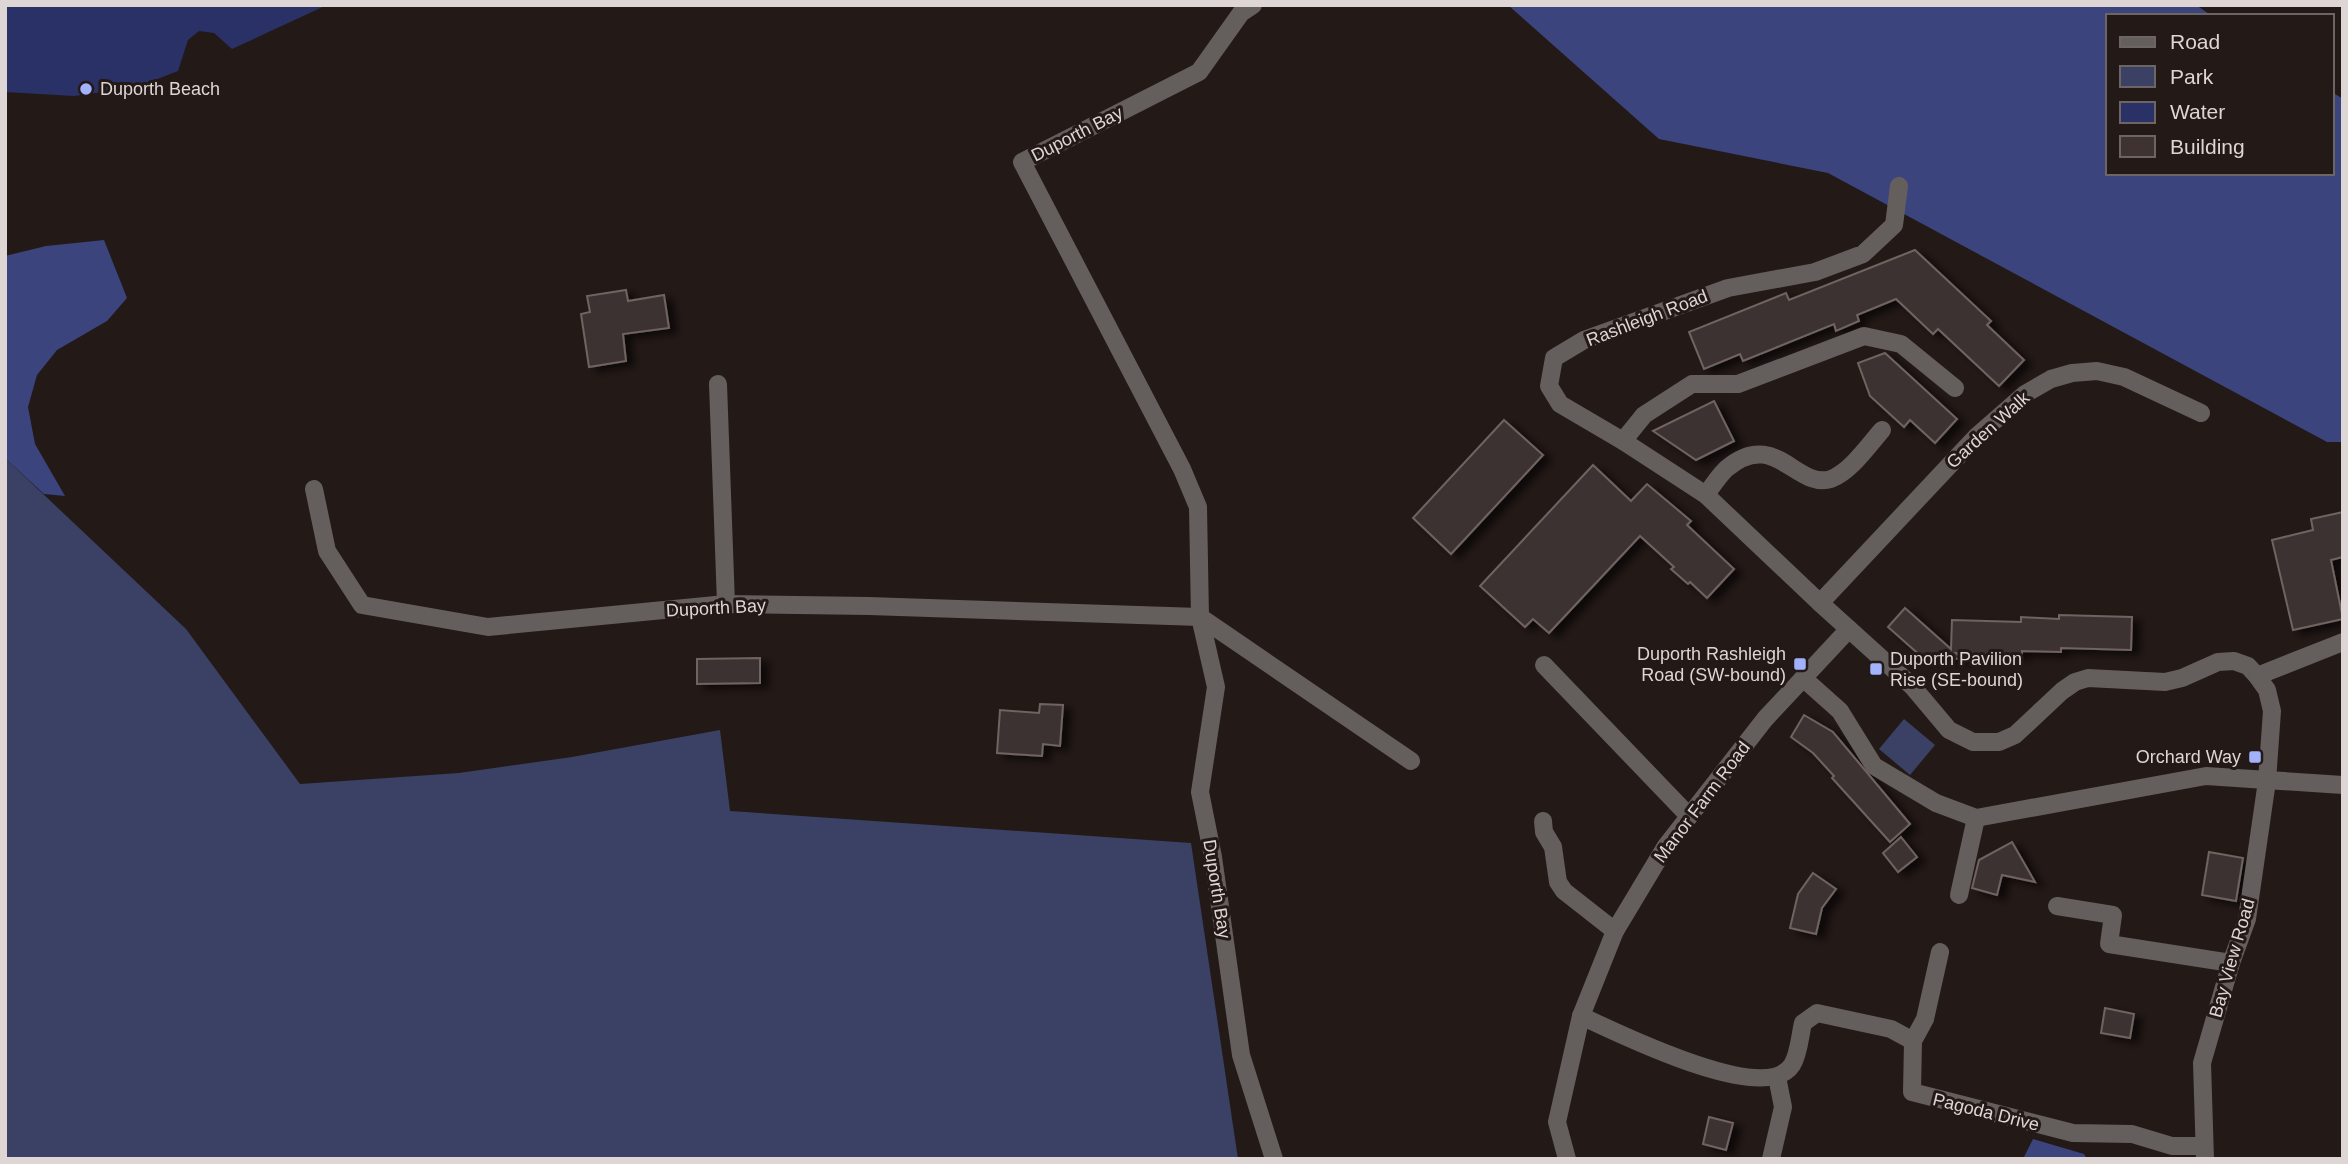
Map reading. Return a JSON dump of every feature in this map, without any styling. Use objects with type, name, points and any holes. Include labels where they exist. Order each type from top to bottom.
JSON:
[{"type":"street","name":"Duporth Bay","points":[[1253,5],[1241,13],[1199,72],[1021,162],[1182,469],[1198,507],[1200,617],[1216,687],[1200,792],[1213,857],[1241,1055],[1274,1159]]},
{"type":"street","name":"Rashleigh Road","points":[[1899,186],[1894,225],[1863,254],[1815,272],[1728,288],[1584,340],[1554,358],[1549,386],[1560,404],[1706,495],[1912,685],[1948,730],[1973,742],[1999,742],[2015,734],[2062,691],[2075,682],[2088,678],[2165,682],[2182,678],[2218,662],[2234,661],[2248,666],[2257,676]]},
{"type":"street","points":[[1623,441],[1644,415],[1692,384],[1738,384],[1864,336],[1901,344],[1955,388]]},
{"type":"street","name":"Garden Walk","points":[[1820,603],[1977,436],[2025,394],[2051,379],[2072,373],[2097,372],[2124,377],[2201,413]]},
{"type":"street","points":[[718,384],[726,604]]},
{"type":"street","points":[[1706,495],[1726,469],[1747,456],[1778,457],[1812,480],[1829,479],[1843,472],[1882,430]]},
{"type":"street","name":"Duporth Bay","points":[[314,489],[327,551],[362,605],[488,627],[726,604],[1200,617]]},
{"type":"street","points":[[1200,617],[1411,761]]},
{"type":"street","name":"Manor Farm Road","points":[[1567,1159],[1557,1122],[1581,1016],[1615,931],[1666,846],[1689,816],[1765,719],[1849,629]]},
{"type":"street","points":[[2257,676],[2343,642]]},
{"type":"street","points":[[1544,665],[1689,816]]},
{"type":"street","name":"Bay View Road","points":[[2204,1152],[2202,1063],[2231,963],[2247,919],[2267,781],[2272,711],[2267,690],[2257,676]]},
{"type":"street","points":[[1803,678],[1840,711],[1874,766],[1936,803],[1976,818],[2206,776],[2343,786]]},
{"type":"street","points":[[1959,895],[1976,818]]},
{"type":"street","points":[[1543,821],[1544,832],[1553,846],[1558,881],[1564,891],[1615,931]]},
{"type":"street","points":[[2057,906],[2113,915],[2109,943],[2231,963]]},
{"type":"street","points":[[1581,1016],[1676,1058],[1751,1078],[1777,1077],[1792,1065],[1803,1023],[1817,1013],[1891,1030],[1913,1041],[1924,1019],[1940,952]]},
{"type":"street","name":"Pagoda Drive","points":[[1913,1041],[1912,1093],[2073,1133],[2132,1134],[2204,1152]]},
{"type":"street","points":[[1771,1159],[1783,1107],[1777,1077]]},
{"type":"green space","points":[[5,458],[186,629],[300,784],[459,773],[572,757],[720,730],[730,811],[1191,843],[1238,1159],[5,1159]]},
{"type":"green space","points":[[1904,719],[1935,745],[1910,775],[1879,749]]},
{"type":"shaded area","points":[[1508,5],[2196,5],[2209,14],[2106,14],[2106,175],[2334,175],[2334,93],[2343,99],[2343,442],[2327,442],[1828,173],[1659,139]]},
{"type":"shaded area","points":[[104,240],[127,298],[107,321],[57,350],[37,375],[28,407],[35,444],[65,496],[44,494],[5,458],[5,256],[46,246]]},
{"type":"shaded area","points":[[2033,1139],[2084,1154],[2087,1159],[2023,1159]]},
{"type":"water","points":[[5,5],[327,5],[232,49],[214,33],[199,31],[188,40],[178,71],[137,87],[74,96],[5,92]]},
{"type":"building","points":[[1915,250],[1991,321],[1987,325],[2024,360],[1999,386],[1938,329],[1933,334],[1896,299],[1857,315],[1859,321],[1836,331],[1834,324],[1743,361],[1740,354],[1704,369],[1689,332],[1786,293],[1789,300]]},
{"type":"building","points":[[626,290],[628,301],[664,295],[669,328],[623,334],[626,361],[589,367],[581,314],[590,312],[587,296]]},
{"type":"building","points":[[1885,353],[1957,419],[1935,443],[1910,420],[1904,427],[1870,396],[1858,363]]},
{"type":"building","points":[[1714,401],[1734,441],[1696,460],[1653,431]]},
{"type":"building","points":[[1504,420],[1543,455],[1451,554],[1413,518]]},
{"type":"building","points":[[1593,465],[1631,501],[1647,484],[1691,521],[1687,525],[1734,569],[1707,598],[1671,569],[1674,567],[1640,536],[1549,633],[1533,619],[1525,627],[1480,586]]},
{"type":"building","points":[[2343,512],[2343,557],[2331,560],[2343,619],[2293,630],[2272,540],[2313,530],[2311,519]]},
{"type":"building","points":[[1905,608],[1951,649],[1952,620],[2021,622],[2021,617],[2059,619],[2059,615],[2132,617],[2131,650],[2061,648],[2061,652],[2022,651],[2022,655],[1956,653],[1963,659],[1923,658],[1888,627]]},
{"type":"building","points":[[760,658],[760,683],[697,684],[697,659]]},
{"type":"building","points":[[1040,704],[1063,705],[1060,746],[1043,744],[1042,756],[997,753],[1000,710],[1039,713]]},
{"type":"building","points":[[1804,715],[1833,732],[1910,824],[1890,842],[1813,753],[1791,737]]},
{"type":"building","points":[[1901,837],[1917,857],[1898,872],[1883,853]]},
{"type":"building","points":[[2012,842],[2035,882],[2002,875],[1997,895],[1972,888],[1979,860]]},
{"type":"building","points":[[2209,852],[2243,858],[2236,901],[2202,895]]},
{"type":"building","points":[[1813,873],[1836,889],[1822,908],[1816,934],[1790,928],[1798,894]]},
{"type":"building","points":[[2105,1008],[2134,1014],[2130,1038],[2101,1033]]},
{"type":"building","points":[[1709,1117],[1733,1123],[1726,1150],[1703,1144]]},
{"type":"place","name":"Duporth Beach","points":[[86,89]]},
{"type":"place","name":"Duporth Rashleigh Road (SW-bound)","points":[[1800,664]]},
{"type":"place","name":"Duporth Pavilion Rise (SE-bound)","points":[[1876,669]]},
{"type":"place","name":"Orchard Way","points":[[2255,757]]}]
